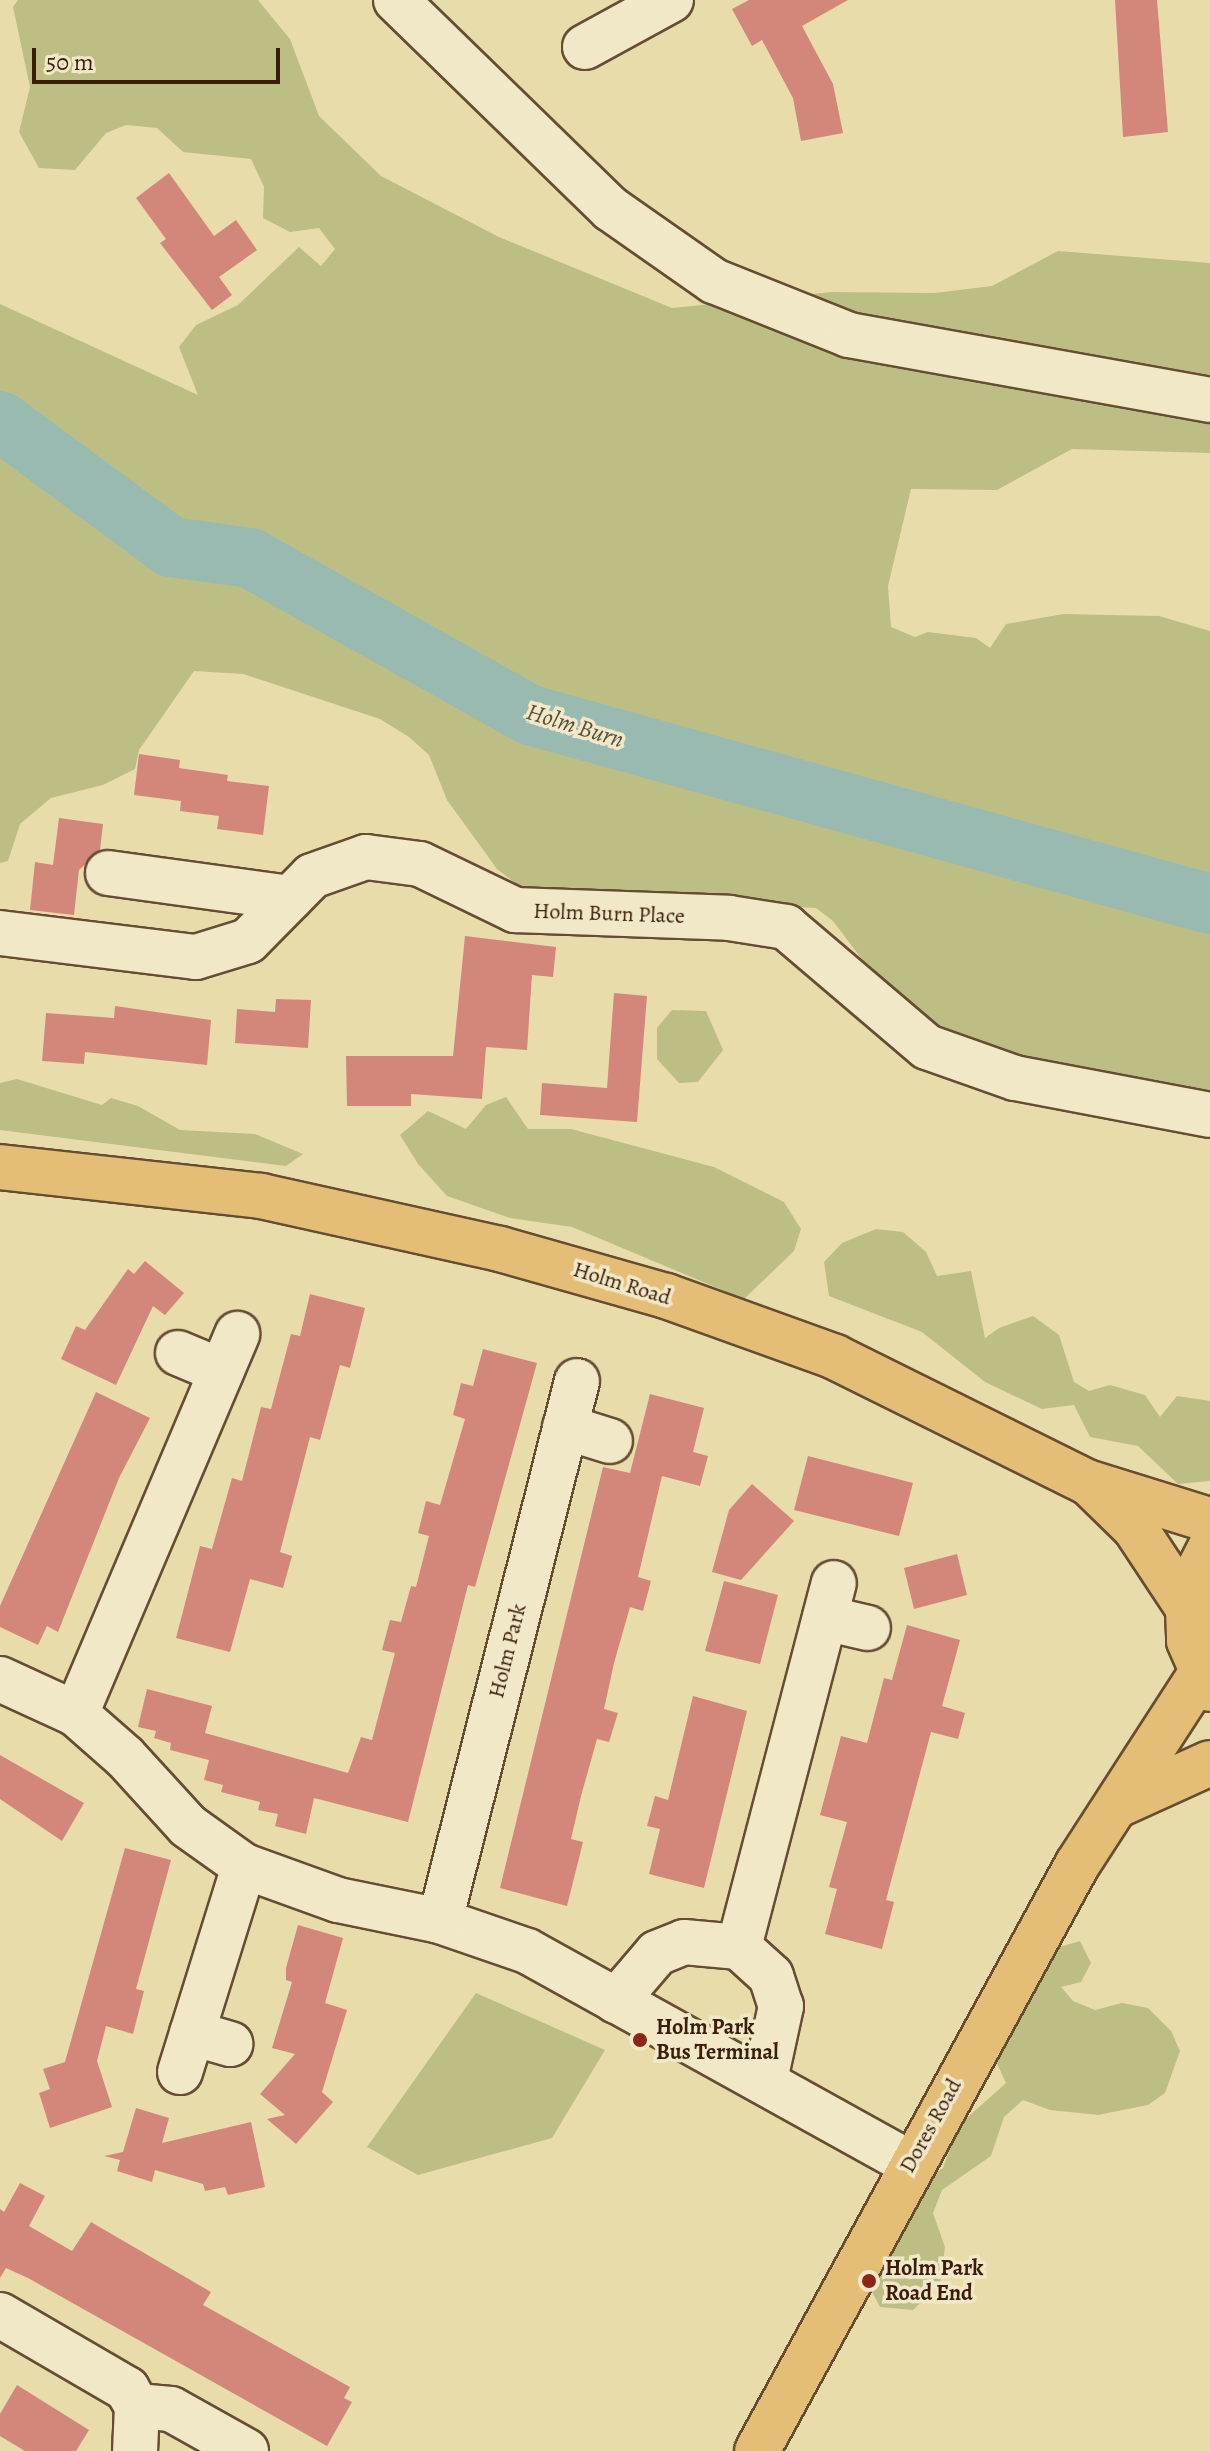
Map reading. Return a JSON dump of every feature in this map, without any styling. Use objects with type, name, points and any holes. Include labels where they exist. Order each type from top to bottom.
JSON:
[{"type":"main road","name":"Holm Road","points":[[0,1167],[261,1196],[500,1249],[666,1296],[835,1357],[1087,1482],[1210,1520]]},
{"type":"main road","points":[[1087,1482],[1135,1528],[1188,1608]]},
{"type":"main road","points":[[1205,1682],[1189,1641],[1188,1608],[1196,1575],[1210,1548]]},
{"type":"main road","name":"Dores Road","points":[[757,2451],[910,2163],[1077,1865],[1205,1682]]},
{"type":"main road","points":[[1116,1806],[1210,1763]]},
{"type":"street","points":[[396,0],[611,209],[714,281],[849,335],[1210,400]]},
{"type":"street","points":[[585,47],[671,0]]},
{"type":"street","name":"Holm Burn Place","points":[[0,933],[196,957],[248,941],[312,876],[366,857],[420,864],[515,910],[729,918],[786,927],[927,1047],[1015,1078],[1210,1115]]},
{"type":"street","points":[[108,873],[290,898]]},
{"type":"street","points":[[76,1714],[229,1352],[178,1353]]},
{"type":"street","name":"Holm Park","points":[[440,1921],[577,1381]]},
{"type":"street","points":[[565,1427],[610,1441]]},
{"type":"street","points":[[739,1947],[830,1600],[868,1628]]},
{"type":"street","points":[[0,1679],[76,1714],[125,1757],[188,1826],[244,1866],[338,1900],[440,1921],[527,1951],[910,2163]]},
{"type":"street","points":[[201,2050],[244,1866]]},
{"type":"street","points":[[616,2001],[637,1973],[671,1947],[708,1941],[739,1947],[771,1976],[781,2006],[765,2080]]},
{"type":"street","points":[[0,2315],[107,2373],[127,2389],[137,2406],[135,2451]]},
{"type":"street","points":[[137,2406],[171,2409],[246,2451]]},
{"type":"green space","points":[[18,0],[258,0],[290,39],[319,116],[381,176],[499,237],[672,308],[832,292],[935,293],[992,286],[1058,251],[1210,263],[1210,453],[1072,449],[997,490],[911,489],[888,586],[891,627],[915,637],[928,632],[976,638],[990,648],[1006,624],[1064,614],[1159,616],[1210,631],[1210,1100],[1157,1109],[1121,1123],[1086,1112],[996,1065],[893,1000],[833,921],[816,908],[531,895],[497,869],[447,800],[429,755],[409,737],[380,719],[243,674],[194,671],[139,750],[135,769],[103,785],[51,798],[20,824],[8,861],[0,863],[0,304],[198,395],[179,347],[196,325],[238,305],[299,247],[321,266],[335,249],[319,228],[290,232],[263,218],[264,187],[251,159],[183,152],[157,128],[126,125],[106,133],[75,170],[39,168],[19,132],[30,87],[13,7]]},
{"type":"green space","points":[[672,1010],[706,1011],[723,1050],[698,1082],[679,1083],[657,1059],[657,1028]]},
{"type":"green space","points":[[17,1079],[102,1105],[111,1098],[138,1106],[180,1130],[255,1134],[303,1154],[286,1166],[0,1130],[0,1083]]},
{"type":"green space","points":[[506,1097],[528,1129],[571,1129],[714,1167],[784,1202],[801,1229],[794,1251],[744,1299],[572,1227],[510,1218],[447,1196],[418,1164],[400,1135],[428,1111],[466,1129],[486,1105]]},
{"type":"green space","points":[[876,1229],[903,1232],[926,1252],[937,1276],[971,1271],[985,1338],[999,1328],[1033,1316],[1059,1335],[1074,1382],[1089,1391],[1110,1385],[1145,1395],[1160,1417],[1177,1396],[1210,1401],[1210,1481],[1178,1484],[1138,1446],[1090,1437],[1074,1405],[1042,1409],[985,1382],[922,1332],[829,1296],[824,1262],[842,1243]]},
{"type":"green space","points":[[1080,1941],[1091,1963],[1081,1982],[1061,1987],[1073,2001],[1095,2010],[1122,2003],[1148,2008],[1171,2031],[1180,2051],[1165,2093],[1148,2105],[1098,2115],[1050,2110],[1023,2100],[1004,2117],[991,2156],[942,2190],[933,2213],[945,2247],[940,2284],[913,2310],[880,2307],[859,2267],[928,2177],[943,2168],[959,2125],[1006,2083],[994,2057],[1056,1948]]},
{"type":"green space","points":[[476,1993],[605,2050],[552,2138],[418,2175],[367,2147]]},
{"type":"building","points":[[749,0],[848,0],[802,26],[833,84],[843,133],[801,141],[793,98],[762,40],[752,46],[732,9]]},
{"type":"building","points":[[1115,0],[1157,0],[1168,132],[1123,137]]},
{"type":"building","points":[[169,173],[214,236],[236,220],[257,250],[219,277],[232,295],[212,310],[160,243],[166,239],[136,198]]},
{"type":"building","points":[[139,754],[180,760],[179,768],[228,775],[227,781],[269,786],[263,835],[217,829],[219,816],[180,811],[181,801],[134,795]]},
{"type":"building","points":[[59,818],[103,824],[100,850],[79,870],[74,915],[30,910],[35,862],[53,865]]},
{"type":"building","points":[[465,936],[556,947],[553,977],[532,975],[527,1050],[486,1047],[482,1099],[411,1094],[411,1106],[347,1106],[346,1056],[453,1056]]},
{"type":"building","points":[[614,993],[647,996],[637,1122],[540,1115],[542,1083],[607,1088]]},
{"type":"building","points":[[276,999],[311,1000],[308,1048],[235,1043],[237,1009],[275,1012]]},
{"type":"building","points":[[115,1006],[211,1020],[207,1065],[85,1052],[84,1064],[42,1061],[46,1013],[114,1018]]},
{"type":"building","points":[[145,1261],[184,1293],[165,1315],[153,1306],[116,1385],[61,1359],[76,1326],[85,1330],[128,1269],[134,1274]]},
{"type":"building","points":[[310,1294],[365,1308],[350,1368],[340,1365],[320,1440],[310,1437],[280,1552],[292,1556],[283,1588],[250,1579],[230,1652],[176,1638],[200,1546],[212,1549],[232,1478],[242,1481],[261,1407],[271,1409],[291,1334],[300,1336]]},
{"type":"building","points":[[483,1349],[537,1363],[475,1587],[468,1585],[408,1822],[314,1798],[306,1834],[275,1826],[278,1814],[258,1810],[260,1802],[221,1792],[223,1785],[204,1780],[209,1760],[170,1750],[171,1743],[154,1738],[156,1731],[138,1727],[147,1689],[212,1706],[205,1733],[348,1773],[361,1737],[372,1740],[395,1653],[382,1650],[390,1620],[401,1622],[411,1586],[416,1587],[429,1536],[418,1533],[426,1501],[440,1505],[465,1419],[453,1415],[461,1383],[473,1386]]},
{"type":"building","points":[[96,1392],[150,1418],[119,1478],[58,1632],[47,1626],[38,1645],[0,1627],[0,1606]]},
{"type":"building","points":[[650,1394],[704,1408],[693,1452],[708,1456],[700,1486],[662,1476],[638,1577],[651,1581],[643,1611],[630,1607],[614,1663],[604,1709],[618,1713],[609,1742],[597,1739],[581,1796],[571,1839],[583,1842],[567,1906],[500,1888],[603,1467],[630,1473]]},
{"type":"building","points":[[808,1456],[913,1483],[899,1536],[794,1510]]},
{"type":"building","points":[[752,1484],[794,1521],[741,1580],[712,1572],[729,1510]]},
{"type":"building","points":[[957,1554],[967,1595],[914,1609],[904,1568]]},
{"type":"building","points":[[724,1581],[778,1595],[760,1664],[705,1651]]},
{"type":"building","points":[[907,1625],[960,1640],[942,1706],[965,1713],[958,1739],[931,1732],[886,1900],[894,1902],[882,1949],[825,1934],[837,1889],[829,1887],[847,1822],[820,1815],[841,1736],[867,1743],[884,1678],[892,1680]]},
{"type":"building","points":[[693,1696],[747,1711],[704,1888],[649,1874],[660,1829],[647,1826],[655,1796],[668,1800]]},
{"type":"building","points":[[0,1755],[84,1803],[62,1841],[0,1799]]},
{"type":"building","points":[[125,1848],[171,1860],[136,1989],[144,1991],[133,2034],[106,2026],[97,2061],[112,2107],[50,2128],[39,2093],[50,2089],[43,2069],[65,2062]]},
{"type":"building","points":[[298,1925],[343,1938],[325,2003],[347,2010],[322,2092],[333,2102],[296,2144],[267,2119],[285,2115],[260,2094],[295,2054],[272,2048],[292,1982],[286,1980],[286,1968]]},
{"type":"building","points":[[136,2108],[169,2118],[162,2143],[251,2122],[265,2187],[228,2195],[225,2187],[205,2191],[203,2184],[155,2170],[152,2182],[117,2171],[120,2160],[104,2156],[123,2152]]},
{"type":"building","points":[[20,2183],[45,2196],[29,2226],[72,2251],[91,2222],[211,2292],[203,2305],[350,2387],[344,2398],[352,2402],[327,2446],[28,2278],[6,2268],[0,2278],[0,2209],[4,2212]]},
{"type":"building","points":[[17,2385],[89,2430],[76,2451],[25,2451],[0,2436],[0,2414]]},
{"type":"waterway","name":"Holm Burn","points":[[0,421],[171,547],[250,558],[530,715],[1210,904]]},
{"type":"place","name":"Holm Park Bus Terminal","points":[[640,2040]]},
{"type":"place","name":"Holm Park Road End","points":[[869,2281]]}]
